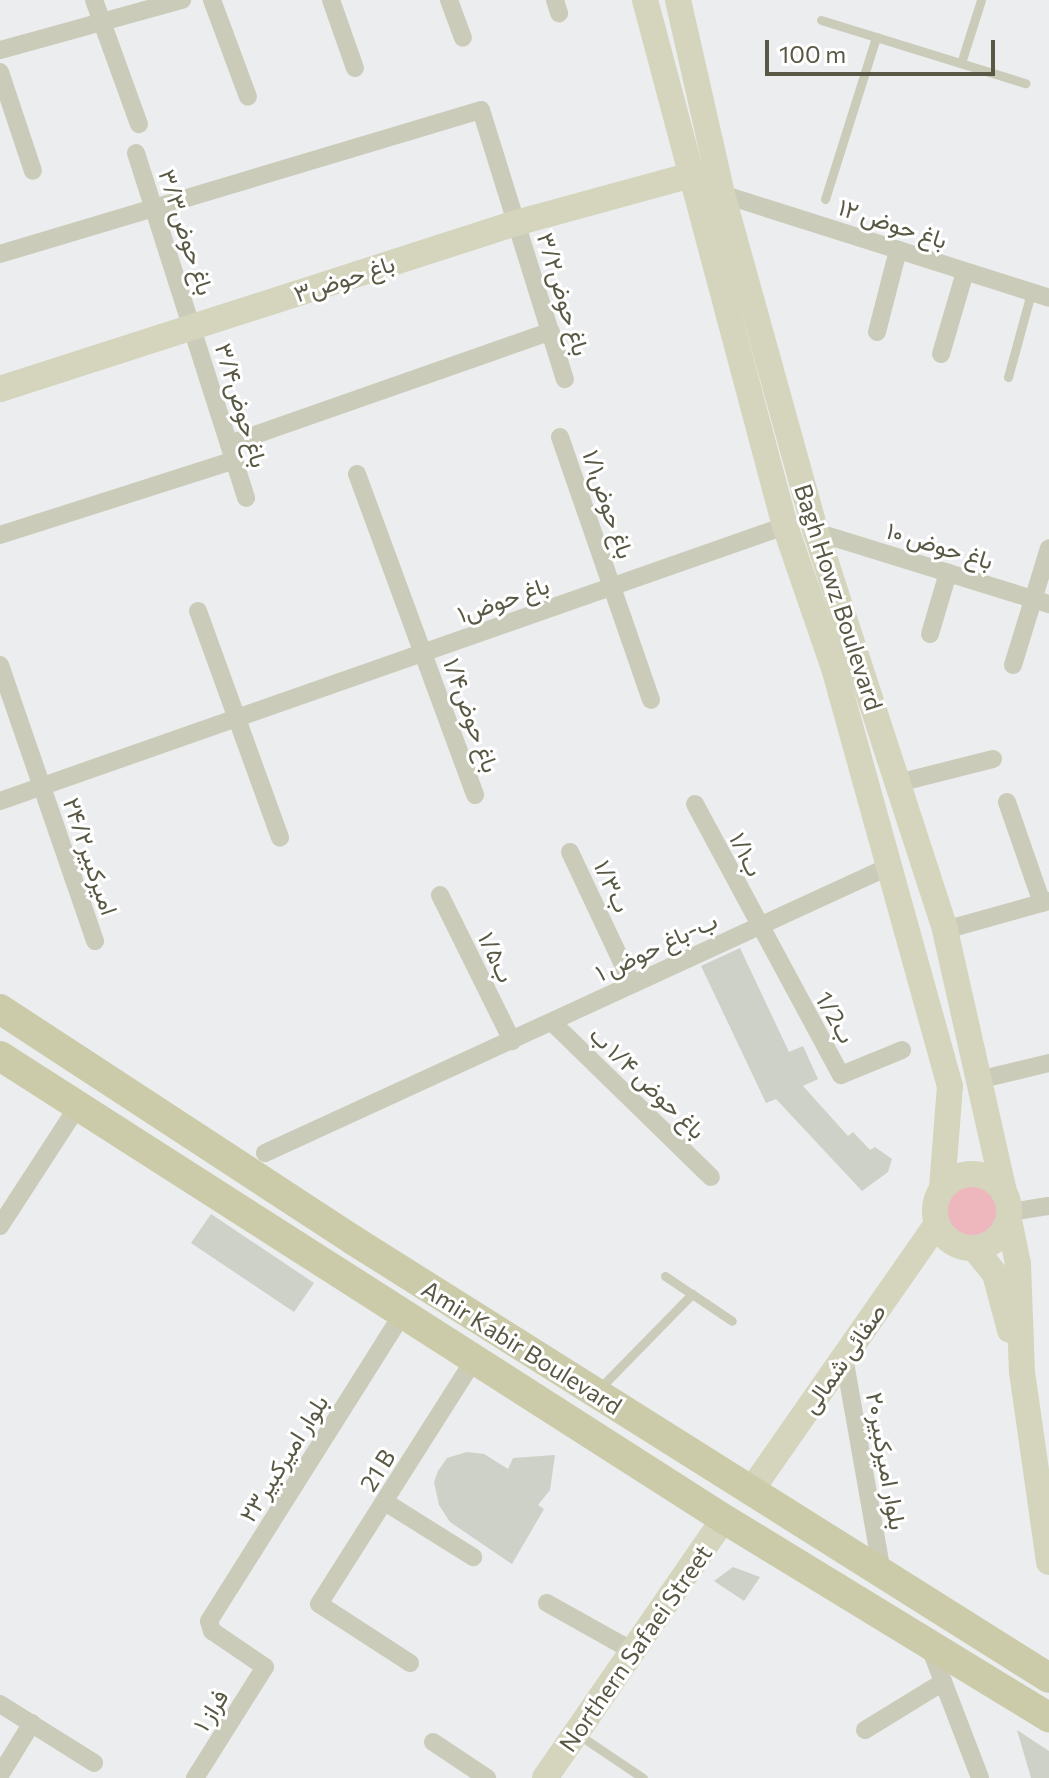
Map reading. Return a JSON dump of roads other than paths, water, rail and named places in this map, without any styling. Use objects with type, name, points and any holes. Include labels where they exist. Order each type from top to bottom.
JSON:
[{"type":"main road","points":[[647,5],[679,2]]},
{"type":"main road","name":"Bagh Howz Boulevard","points":[[679,2],[722,194],[816,532],[890,866],[950,1086],[942,1188]]},
{"type":"main road","name":"Bagh Howz Boulevard","points":[[647,5],[785,526],[898,783],[945,930],[982,1079],[1018,1264],[1022,1372]]},
{"type":"main road","name":"باغ حوض۳","points":[[0,389],[516,223],[691,175]]},
{"type":"main road","name":"Amir Kabir Boulevard","points":[[0,1009],[340,1231],[1049,1678]]},
{"type":"main road","name":"Amir Kabir Boulevard","points":[[0,1056],[724,1519],[1049,1717]]},
{"type":"main road","points":[[974,1173],[986,1176],[1008,1208],[992,1242],[974,1248],[952,1242],[937,1224],[936,1200],[942,1188],[974,1173]]},
{"type":"main road","name":"صفائی شمالی","points":[[750,1492],[937,1224]]},
{"type":"main road","points":[[317,1261],[340,1231]]},
{"type":"main road","name":"Bagh Howz Boulevard","points":[[974,1248],[995,1274],[1022,1372],[1045,1512],[1049,1562]]},
{"type":"main road","name":"Northern Safaei Street","points":[[545,1778],[724,1519]]},
{"type":"street","points":[[94,0],[139,124]]},
{"type":"street","points":[[0,50],[182,0]]},
{"type":"street","points":[[212,0],[248,97]]},
{"type":"street","points":[[331,0],[355,68]]},
{"type":"street","points":[[449,0],[463,38]]},
{"type":"street","points":[[0,72],[33,171]]},
{"type":"street","name":"باغ حوض۳/۲","points":[[152,206],[481,110],[565,379]]},
{"type":"street","name":"باغ حوض۳/۳","points":[[136,153],[192,326]]},
{"type":"street","name":"۱۲ باغ حوض","points":[[722,194],[1040,296]]},
{"type":"street","points":[[0,254],[152,206]]},
{"type":"street","points":[[877,332],[898,250]]},
{"type":"street","points":[[941,354],[965,272]]},
{"type":"street","name":"باغ حوض۳/۴","points":[[192,326],[246,498]]},
{"type":"street","points":[[0,535],[232,452],[551,331]]},
{"type":"street","name":"باغ حوض۱/۱","points":[[560,437],[651,700]]},
{"type":"street","name":"باغ حوض۱/۴","points":[[357,474],[475,795]]},
{"type":"street","name":"باغ حوض۱","points":[[0,801],[785,526]]},
{"type":"street","name":"۱۰ باغ حوض","points":[[816,532],[1041,602]]},
{"type":"street","points":[[1013,665],[1041,602],[1049,548]]},
{"type":"street","points":[[930,634],[948,573]]},
{"type":"street","points":[[198,611],[280,838]]},
{"type":"street","name":"امیرکبیر۲۴/۲","points":[[0,665],[95,941]]},
{"type":"street","points":[[898,783],[993,759]]},
{"type":"street","points":[[945,930],[1046,902],[1007,802]]},
{"type":"street","name":"ب۱/۱","points":[[695,804],[756,926]]},
{"type":"street","name":"ب۱/۳","points":[[570,852],[632,984]]},
{"type":"street","name":"۱ ب-باغ حوض","points":[[265,1153],[890,866]]},
{"type":"street","name":"ب۱/۵","points":[[440,895],[512,1041]]},
{"type":"street","name":"1/2ب","points":[[756,926],[841,1075],[902,1050]]},
{"type":"street","name":"باغ حوض ۱/۴ ب","points":[[552,1022],[711,1177]]},
{"type":"street","points":[[982,1079],[1049,1063]]},
{"type":"street","points":[[0,1226],[78,1106]]},
{"type":"street","points":[[1008,1208],[1049,1206]]},
{"type":"street","name":"۲۳بلوار امیرکبیر","points":[[265,1667],[209,1628],[402,1314]]},
{"type":"street","name":"بلوار امیرکبیر۲۰","points":[[844,1357],[882,1573]]},
{"type":"street","name":"21 B","points":[[410,1663],[319,1604],[474,1360]]},
{"type":"street","points":[[385,1502],[473,1557]]},
{"type":"street","points":[[547,1603],[633,1651]]},
{"type":"street","points":[[929,1645],[980,1778]]},
{"type":"street","name":"فراز ۱","points":[[195,1778],[265,1667]]},
{"type":"street","points":[[865,1730],[943,1682]]},
{"type":"street","points":[[0,1704],[94,1763]]},
{"type":"street","points":[[0,1775],[32,1723]]},
{"type":"street","points":[[433,1742],[487,1778]]},
{"type":"lane","points":[[961,63],[981,0]]},
{"type":"lane","points":[[821,20],[1025,83]]},
{"type":"lane","points":[[825,199],[876,37]]},
{"type":"lane","points":[[1008,377],[1040,296]]},
{"type":"lane","points":[[665,1276],[732,1321]]},
{"type":"lane","points":[[595,1393],[692,1294]]},
{"type":"lane","points":[[576,1733],[643,1778]]}]
